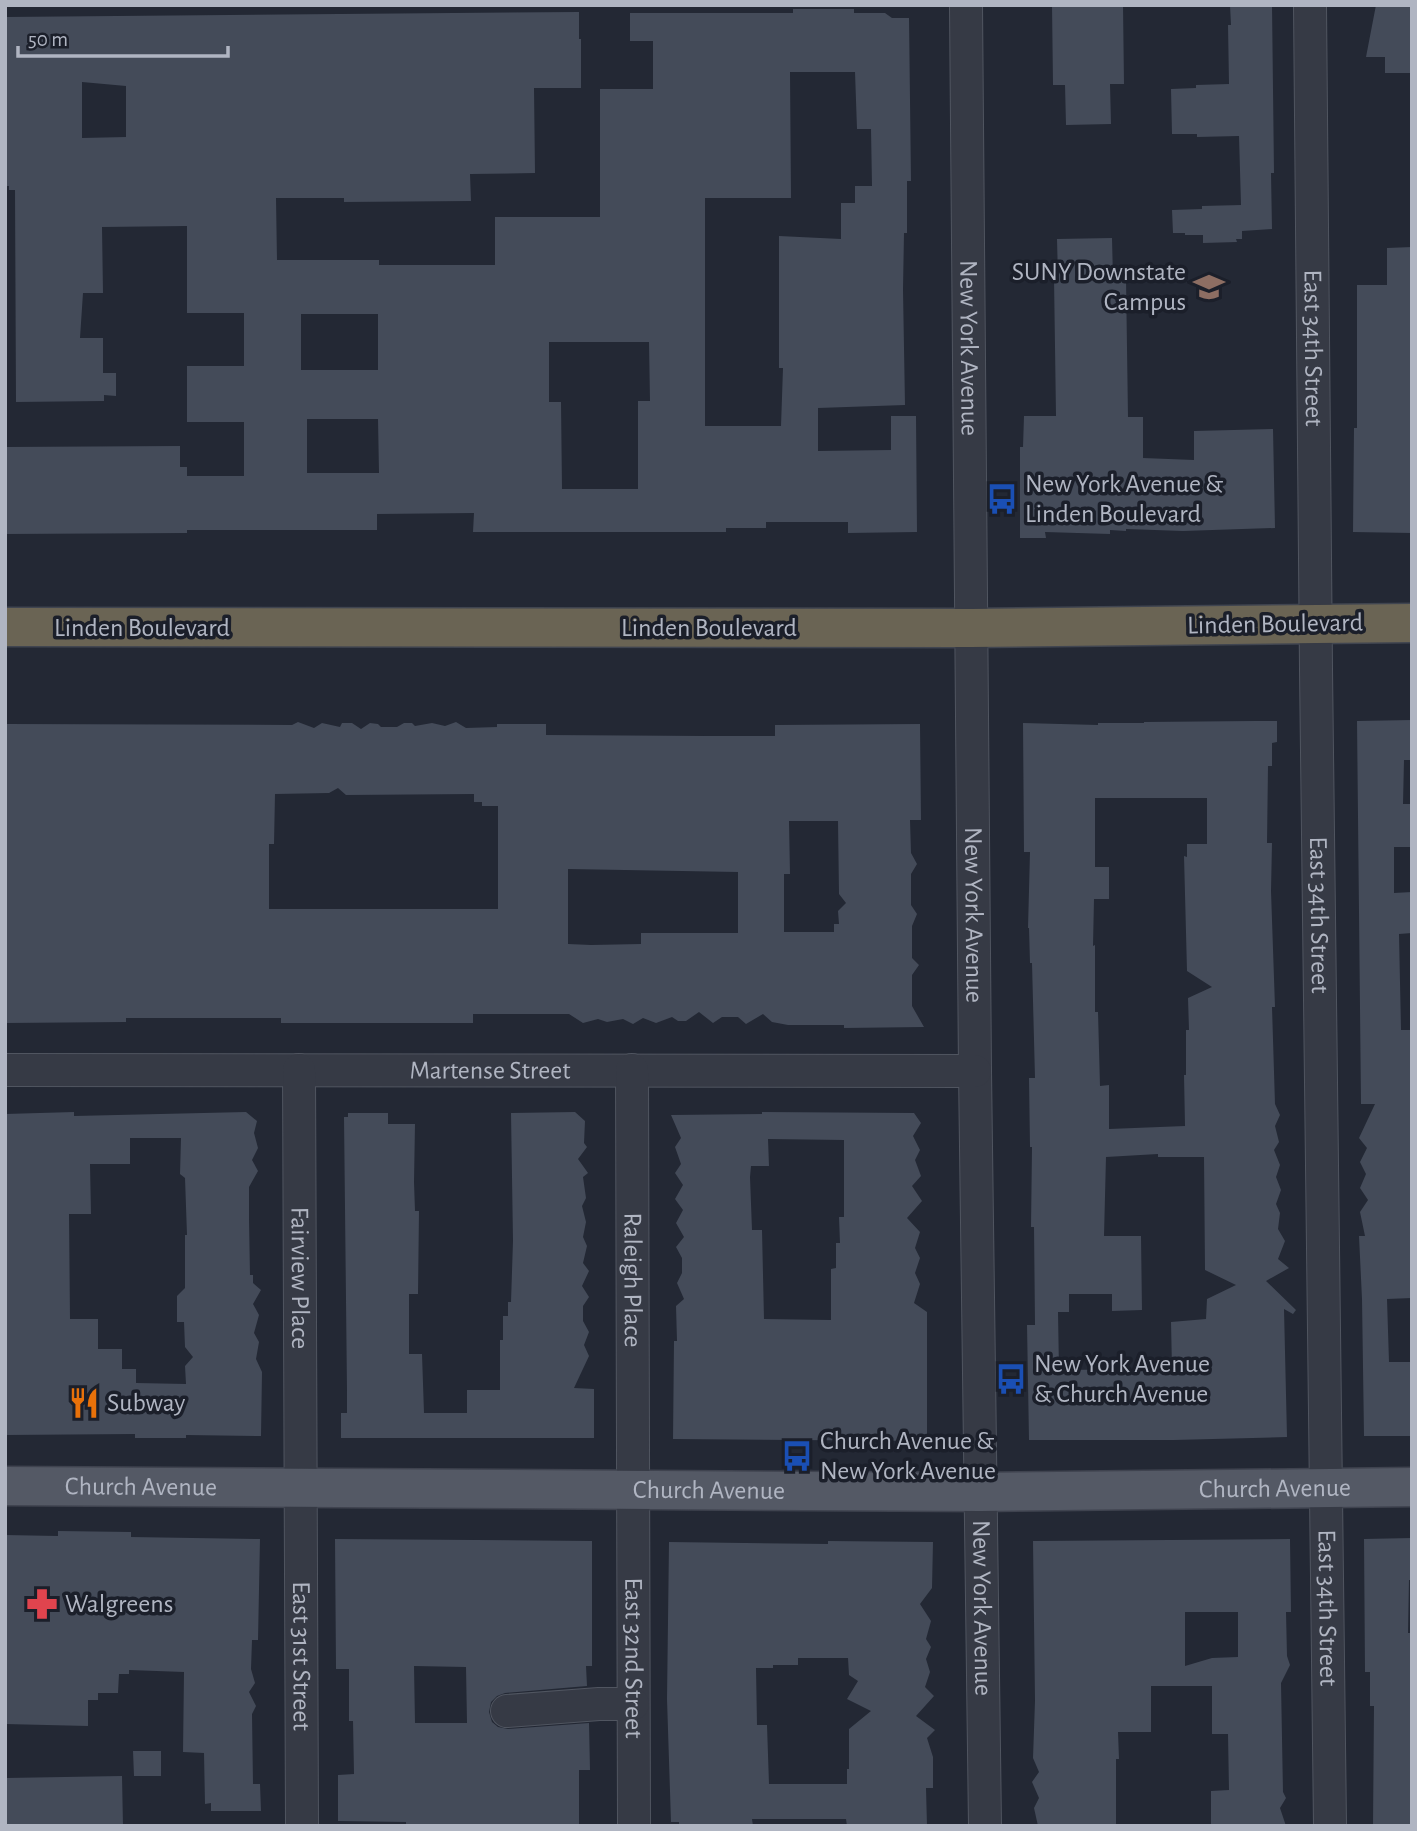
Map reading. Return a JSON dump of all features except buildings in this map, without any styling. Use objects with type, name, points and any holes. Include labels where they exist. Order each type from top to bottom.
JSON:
[{"type":"highway","name":"Linden Boulevard","points":[[5,628],[971,628],[1412,623]]},
{"type":"main road","name":"Church Avenue","points":[[5,1486],[981,1492],[1412,1487]]},
{"type":"street","name":"New York Avenue","points":[[966,5],[975,1071],[985,1826]]},
{"type":"street","name":"East 34th Street","points":[[1310,5],[1330,1826]]},
{"type":"street","name":"Martense Street","points":[[5,1070],[975,1071]]},
{"type":"street","name":"Fairview Place","points":[[299,1070],[300,1487]]},
{"type":"street","name":"Raleigh Place","points":[[632,1070],[632,1490]]},
{"type":"street","name":"East 31st Street","points":[[300,1487],[302,1826]]},
{"type":"street","name":"East 32nd Street","points":[[632,1490],[634,1826]]},
{"type":"street","points":[[507,1711],[634,1704]]},
{"type":"place","name":"SUNY Downstate Campus","points":[[1209,287]]},
{"type":"place","name":"New York Avenue & Linden Boulevard","points":[[1002,499]]},
{"type":"place","name":"New York Avenue & Church Avenue","points":[[1011,1379]]},
{"type":"place","name":"Subway","points":[[84,1403]]},
{"type":"place","name":"Church Avenue & New York Avenue","points":[[797,1456]]},
{"type":"place","name":"Walgreens","points":[[42,1604]]}]
